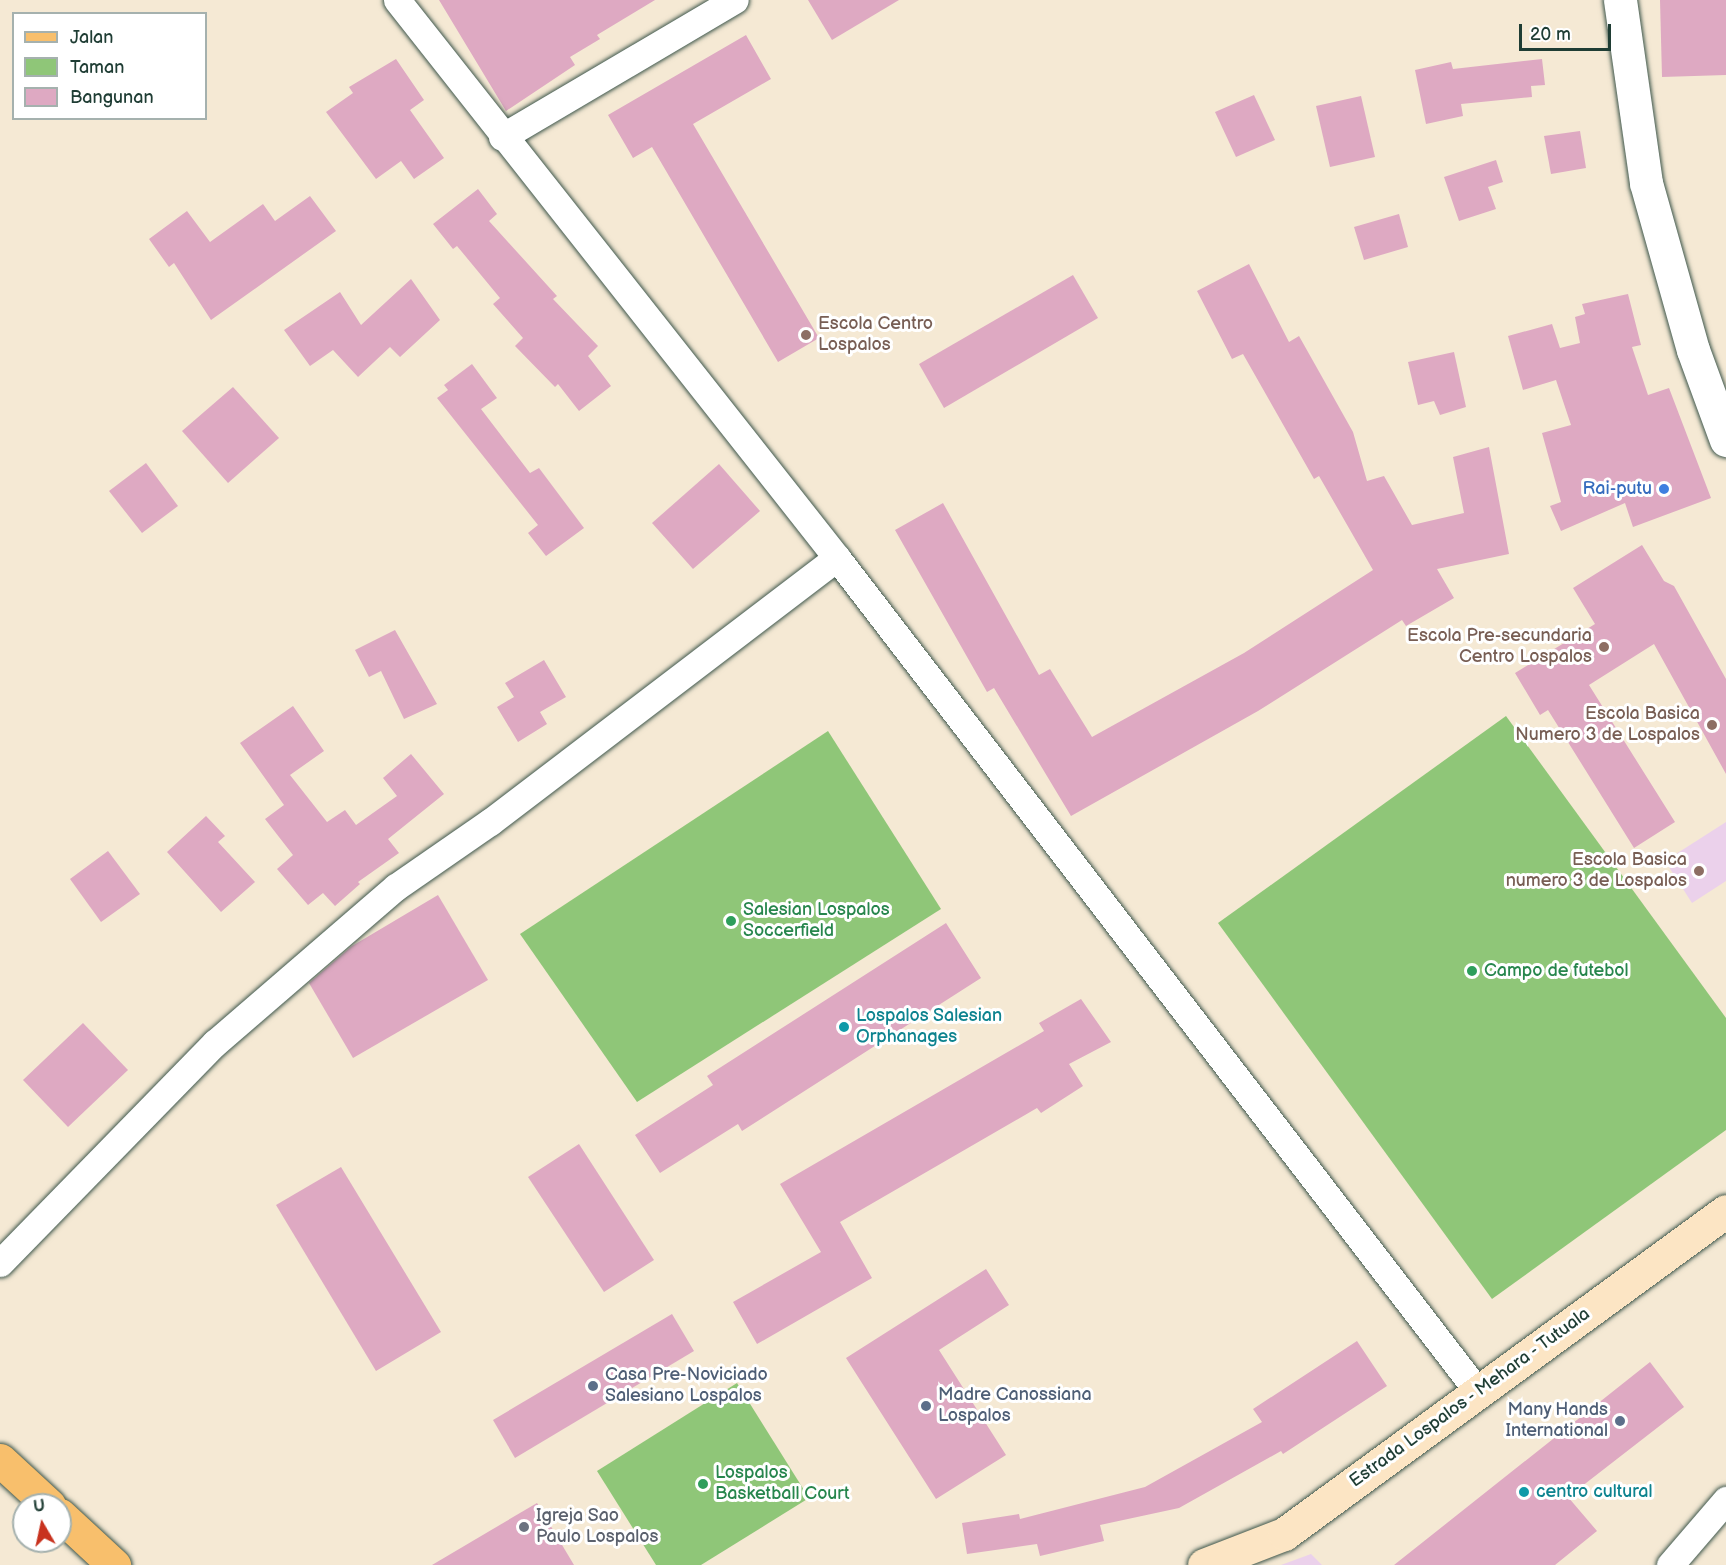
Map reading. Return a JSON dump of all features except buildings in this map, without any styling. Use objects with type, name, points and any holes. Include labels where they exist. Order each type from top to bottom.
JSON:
[{"type":"main road","name":"Estrada Lospalos - Mehara - Tutuala","points":[[1204,1565],[1284,1534],[1726,1211]]},
{"type":"main road","points":[[0,1460],[36,1493]]},
{"type":"main road","points":[[72,1526],[114,1565]]},
{"type":"street","points":[[397,0],[502,137],[837,558],[1479,1392]]},
{"type":"street","points":[[502,137],[735,0]]},
{"type":"street","points":[[1620,0],[1646,183],[1693,350],[1726,440]]},
{"type":"street","points":[[0,1263],[215,1042],[396,887],[490,822],[837,558]]},
{"type":"street","points":[[1670,1565],[1726,1500]]},
{"type":"shaded area","name":"Escola Basica numero 3 de Lospalos","points":[[1726,822],[1726,881],[1692,903],[1665,861]]},
{"type":"shaded area","points":[[1311,1554],[1322,1565],[1281,1565]]},
{"type":"green space","name":"Campo de futebol","points":[[1506,716],[1726,1018],[1726,1130],[1492,1299],[1218,923]]},
{"type":"green space","name":"Salesian Lospalos Soccerfield","points":[[828,731],[941,909],[637,1102],[520,934]]},
{"type":"green space","name":"Lospalos Basketball Court","points":[[737,1383],[809,1498],[701,1565],[656,1565],[597,1471]]},
{"type":"place","name":"Escola Centro Lospalos","points":[[806,335]]},
{"type":"place","name":"Rai-putu","points":[[1664,489]]},
{"type":"place","name":"Escola Pre-secundaria Centro Lospalos","points":[[1604,647]]},
{"type":"place","name":"Escola Basica Numero 3 de Lospalos","points":[[1712,725]]},
{"type":"place","name":"Escola Basica numero 3 de Lospalos","points":[[1699,871]]},
{"type":"place","name":"Salesian Lospalos Soccerfield","points":[[731,921]]},
{"type":"place","name":"Campo de futebol","points":[[1472,971]]},
{"type":"place","name":"Lospalos Salesian Orphanages","points":[[844,1027]]},
{"type":"place","name":"Casa Pre-Noviciado Salesiano Lospalos","points":[[593,1386]]},
{"type":"place","name":"Madre Canossiana Lospalos","points":[[926,1406]]},
{"type":"place","name":"Many Hands International","points":[[1620,1421]]},
{"type":"place","name":"Lospalos Basketball Court","points":[[703,1484]]},
{"type":"place","name":"centro cultural","points":[[1524,1492]]},
{"type":"place","name":"Igreja Sao Paulo Lospalos","points":[[524,1527]]}]
